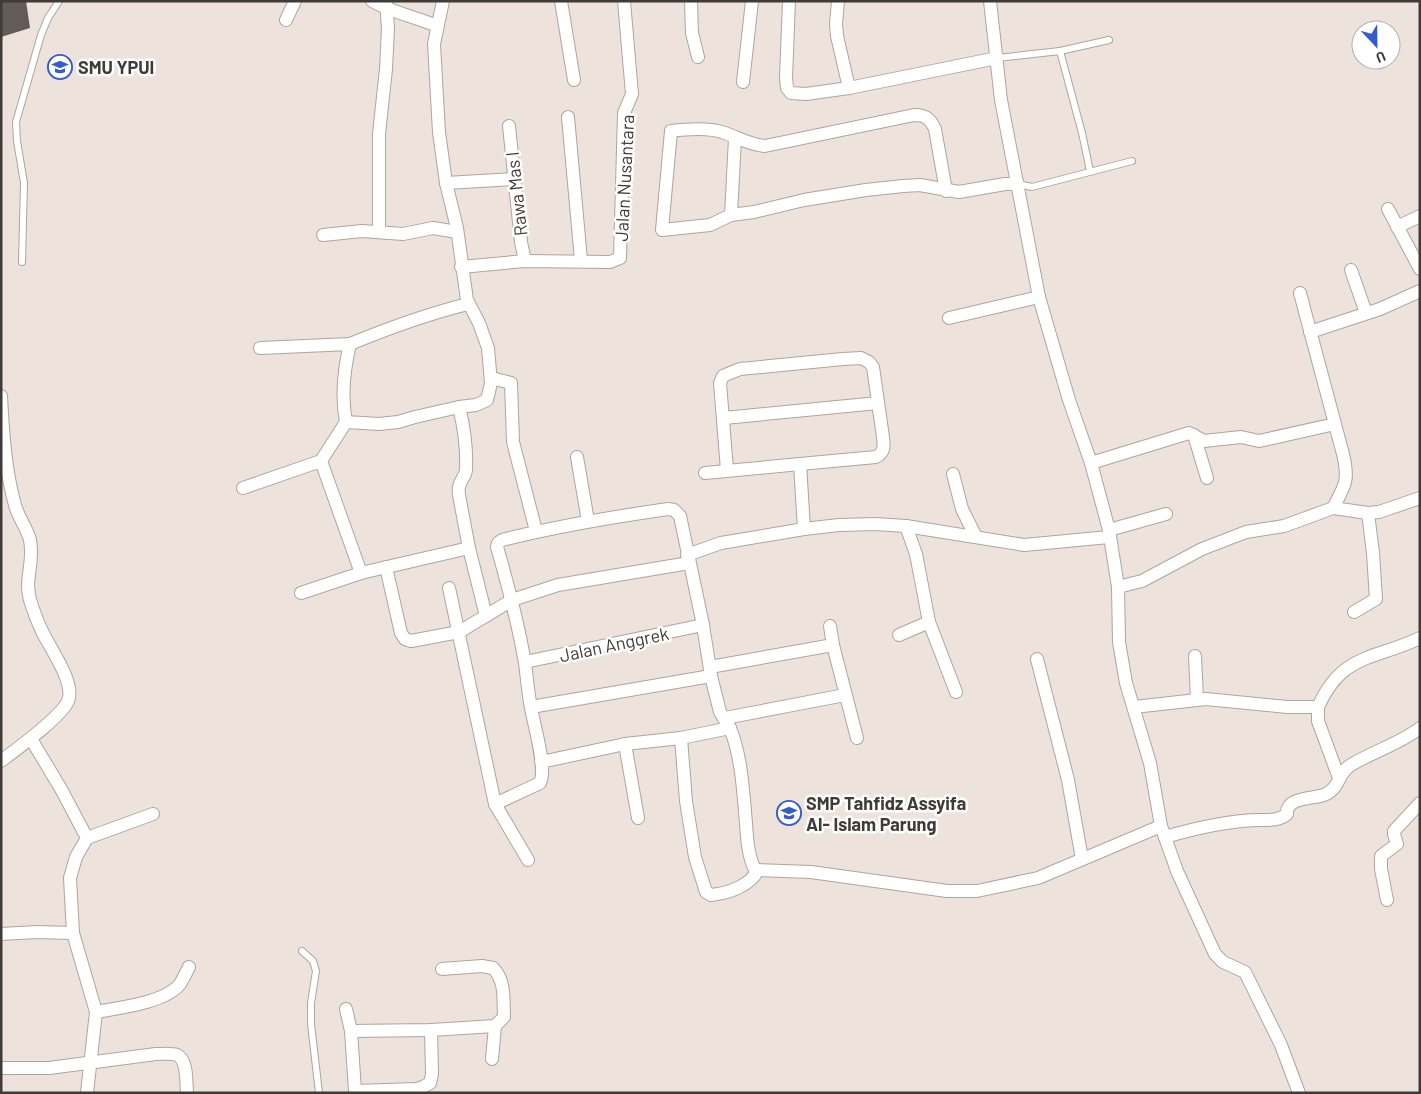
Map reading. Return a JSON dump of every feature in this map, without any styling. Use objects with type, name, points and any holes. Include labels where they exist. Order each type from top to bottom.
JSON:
[{"type":"street","points":[[286,20],[295,1]]},
{"type":"street","points":[[372,1],[437,26]]},
{"type":"street","points":[[346,422],[379,424],[398,422],[458,407],[476,405],[487,400],[490,378],[488,348],[479,323],[468,304],[457,232],[446,183],[439,132],[434,44],[443,1]]},
{"type":"street","points":[[561,1],[574,80]]},
{"type":"street","name":"Jalan Nusantara","points":[[462,267],[525,261],[581,260],[610,262],[620,258],[624,113],[632,94],[624,1]]},
{"type":"street","points":[[691,1],[692,33],[698,58]]},
{"type":"street","points":[[743,82],[752,1]]},
{"type":"street","points":[[789,1],[786,77],[787,90],[790,93],[806,94],[849,88],[997,58]]},
{"type":"street","points":[[838,1],[837,36],[849,88]]},
{"type":"street","points":[[990,1],[1000,100],[1039,297],[1069,400],[1091,463],[1109,534],[1118,587],[1119,642],[1126,683],[1150,763],[1163,832],[1177,871],[1215,954],[1223,962],[1245,972],[1281,1045],[1299,1093]]},
{"type":"street","points":[[379,232],[379,134],[386,70],[387,6]]},
{"type":"street","points":[[946,191],[935,129],[932,121],[921,115],[765,146],[754,145],[724,132],[705,130],[670,131],[662,230],[710,225],[731,215],[754,212],[812,199],[903,186],[932,187],[946,191],[959,192],[1005,184],[1018,184]]},
{"type":"street","points":[[568,117],[581,260]]},
{"type":"street","name":"Rawa Mas I","points":[[509,126],[521,242],[525,261]]},
{"type":"street","points":[[731,215],[735,138]]},
{"type":"street","points":[[446,183],[514,180]]},
{"type":"street","points":[[1388,209],[1420,269]]},
{"type":"street","points":[[1397,227],[1420,216]]},
{"type":"street","points":[[324,236],[357,231],[403,234],[433,228],[457,232]]},
{"type":"street","points":[[1351,270],[1366,313]]},
{"type":"street","points":[[1310,332],[1366,313],[1420,291]]},
{"type":"street","points":[[1300,293],[1347,475],[1346,482],[1333,508]]},
{"type":"street","points":[[949,318],[1039,297]]},
{"type":"street","points":[[260,348],[350,344],[426,315],[468,304]]},
{"type":"street","points":[[243,488],[321,461],[346,422],[343,400],[346,363],[350,344]]},
{"type":"street","points":[[705,473],[876,457],[880,455],[884,446],[873,367],[869,362],[860,358],[740,368],[723,376],[720,383],[727,470]]},
{"type":"street","points":[[490,378],[511,383],[513,442],[536,531]]},
{"type":"street","points":[[1,396],[2,442],[8,476],[15,507],[30,538],[32,559],[27,579],[27,591],[42,631],[65,676],[70,695],[68,702],[31,739],[1,761]]},
{"type":"street","points":[[724,418],[878,403]]},
{"type":"street","points":[[458,407],[464,442],[466,472],[458,486],[469,548],[486,616]]},
{"type":"street","points":[[1091,463],[1189,434],[1204,441],[1241,437],[1259,441],[1335,424]]},
{"type":"street","points":[[1194,435],[1208,478]]},
{"type":"street","points":[[577,457],[588,521]]},
{"type":"street","points":[[321,461],[361,573]]},
{"type":"street","points":[[800,464],[804,529]]},
{"type":"street","points":[[953,474],[962,509],[976,537]]},
{"type":"street","points":[[1118,587],[1142,581],[1202,549],[1246,532],[1284,526],[1333,508],[1368,514],[1420,498]]},
{"type":"street","points":[[495,804],[540,783],[541,780],[541,762],[525,662],[512,600],[497,547],[498,542],[536,531],[668,509],[674,510],[680,516],[720,712],[734,740],[740,770],[749,852],[754,868],[758,870],[818,873],[947,891],[977,891],[1038,878],[1082,859],[1163,832],[1223,822],[1283,818],[1287,814],[1287,809],[1290,805],[1297,801],[1332,791],[1337,786],[1339,778],[1349,766],[1400,742],[1420,728]]},
{"type":"street","points":[[386,567],[401,633],[404,638],[411,641],[459,632],[512,600],[558,585],[688,559],[721,544],[804,529],[839,525],[875,524],[906,526],[1014,544],[1036,545],[1109,534],[1166,514]]},
{"type":"street","points":[[1354,612],[1376,599],[1374,553],[1368,514]]},
{"type":"street","points":[[906,526],[916,554],[929,622],[956,692]]},
{"type":"street","points":[[301,593],[361,573],[469,548]]},
{"type":"street","points":[[449,588],[495,804],[528,860]]},
{"type":"street","points":[[899,635],[929,622]]},
{"type":"street","name":"Jalan Anggrek","points":[[525,662],[703,625]]},
{"type":"street","points":[[830,626],[845,695],[857,738]]},
{"type":"street","points":[[1339,778],[1318,721],[1318,707],[1332,682],[1357,661],[1420,638]]},
{"type":"street","points":[[531,707],[711,672],[833,645]]},
{"type":"street","points":[[1195,656],[1197,699]]},
{"type":"street","points":[[1037,659],[1068,780],[1082,859]]},
{"type":"street","points":[[541,762],[625,744],[681,738],[727,723],[845,695]]},
{"type":"street","points":[[1134,707],[1197,699],[1224,699],[1287,707],[1318,707]]},
{"type":"street","points":[[681,738],[686,801],[695,857],[706,892],[711,896],[718,895],[744,885],[753,879],[758,870]]},
{"type":"street","points":[[31,739],[62,789],[87,838]]},
{"type":"street","points":[[625,744],[638,818]]},
{"type":"street","points":[[1387,900],[1381,869],[1381,856],[1397,844],[1394,831],[1420,803]]},
{"type":"street","points":[[87,1093],[96,1012],[73,932],[70,878],[76,857],[87,838],[153,814]]},
{"type":"street","points":[[1,934],[73,932]]},
{"type":"street","points":[[442,969],[482,966],[496,970],[503,984],[504,1017],[495,1026],[492,1059]]},
{"type":"street","points":[[96,1012],[129,1006],[170,992],[179,985],[189,967]]},
{"type":"street","points":[[346,1009],[351,1031],[353,1092],[416,1089],[430,1083],[432,1074],[431,1030]]},
{"type":"street","points":[[351,1031],[431,1030],[495,1026]]},
{"type":"street","points":[[1,1068],[49,1068],[156,1054],[176,1055],[182,1060],[187,1093]]},
{"type":"lane","points":[[22,262],[24,183],[16,122],[41,35],[58,1]]},
{"type":"lane","points":[[997,58],[1060,51],[1109,40]]},
{"type":"lane","points":[[1060,51],[1090,171]]},
{"type":"lane","points":[[1018,184],[1032,187],[1132,161]]},
{"type":"lane","points":[[302,950],[312,961],[316,971],[311,1003],[311,1024],[319,1093]]},
{"type":"building","points":[[1,1],[26,1],[30,28],[1,37]]},
{"type":"place","name":"SMU YPUI","points":[[60,67]]},
{"type":"place","name":"SMP Tahfidz Assyifa Al- Islam Parung","points":[[789,813]]}]
